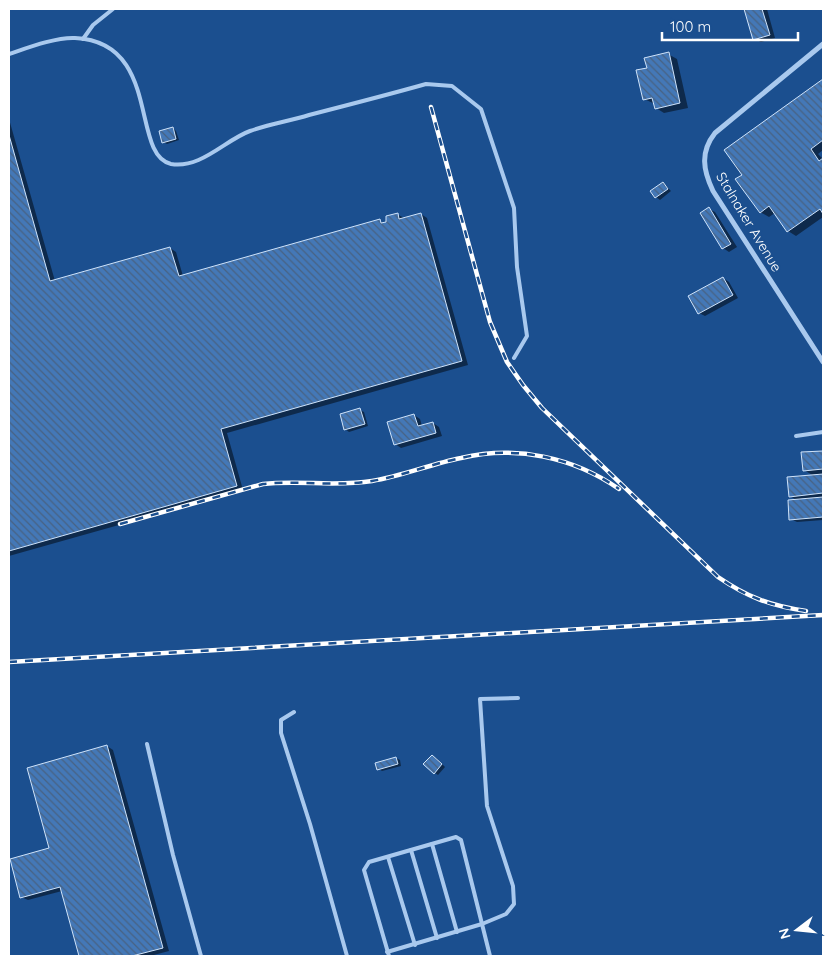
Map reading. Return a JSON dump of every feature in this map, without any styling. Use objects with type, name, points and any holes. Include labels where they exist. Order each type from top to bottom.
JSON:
[{"type":"street","name":"Stalnaker Avenue","points":[[823,44],[715,133],[706,145],[705,160],[706,176],[713,191],[823,362]]},
{"type":"lane","points":[[83,39],[93,25],[113,9]]},
{"type":"lane","points":[[9,54],[73,38],[99,41],[120,56],[134,79],[147,122],[152,148],[158,157],[171,164],[192,163],[249,132],[426,84],[452,86],[481,109],[514,208],[517,267],[527,336],[514,358]]},
{"type":"lane","points":[[796,436],[823,432]]},
{"type":"lane","points":[[490,956],[482,924],[461,840],[456,837],[368,862],[364,870],[388,954],[482,924],[506,914],[514,904],[513,886],[486,806],[480,700],[518,698]]},
{"type":"lane","points":[[294,712],[280,720],[281,733],[310,824],[347,956]]},
{"type":"lane","points":[[147,744],[173,855],[201,956]]},
{"type":"lane","points":[[432,844],[457,932]]},
{"type":"lane","points":[[411,850],[437,938]]},
{"type":"lane","points":[[388,857],[414,945]]},
{"type":"building","points":[[744,9],[762,9],[770,35],[753,40]]},
{"type":"building","points":[[669,52],[680,103],[655,109],[652,98],[643,100],[636,70],[647,68],[644,58]]},
{"type":"building","points":[[823,79],[823,140],[811,149],[819,161],[823,158],[823,214],[820,209],[787,232],[769,206],[760,213],[735,179],[742,175],[724,150]]},
{"type":"building","points":[[173,127],[176,139],[162,143],[159,131]]},
{"type":"building","points":[[9,135],[50,281],[170,247],[179,276],[380,219],[381,223],[386,222],[386,216],[398,213],[399,219],[421,213],[462,361],[221,429],[237,486],[9,551]]},
{"type":"building","points":[[663,182],[668,189],[655,198],[650,191]]},
{"type":"building","points":[[709,207],[731,244],[722,249],[700,213]]},
{"type":"building","points":[[723,277],[733,295],[698,314],[688,296]]},
{"type":"building","points":[[360,408],[365,424],[344,430],[340,414]]},
{"type":"building","points":[[414,414],[418,426],[433,422],[436,433],[394,445],[387,422]]},
{"type":"building","points":[[823,451],[823,469],[803,471],[801,452]]},
{"type":"building","points":[[823,474],[823,493],[789,497],[787,477]]},
{"type":"building","points":[[823,497],[823,517],[789,520],[788,500]]},
{"type":"building","points":[[107,745],[163,948],[132,956],[79,956],[60,887],[20,898],[10,859],[49,848],[27,768]]},
{"type":"building","points":[[432,755],[442,764],[434,774],[423,764]]},
{"type":"building","points":[[396,757],[398,764],[377,770],[375,763]]},
{"type":"railway","points":[[431,107],[490,322],[507,362],[523,385],[542,408],[718,577],[760,600],[806,611]]},
{"type":"railway","points":[[120,524],[263,484],[358,483],[482,454],[523,454],[563,462],[583,469],[619,489]]},
{"type":"railway","points":[[9,662],[823,615]]}]
